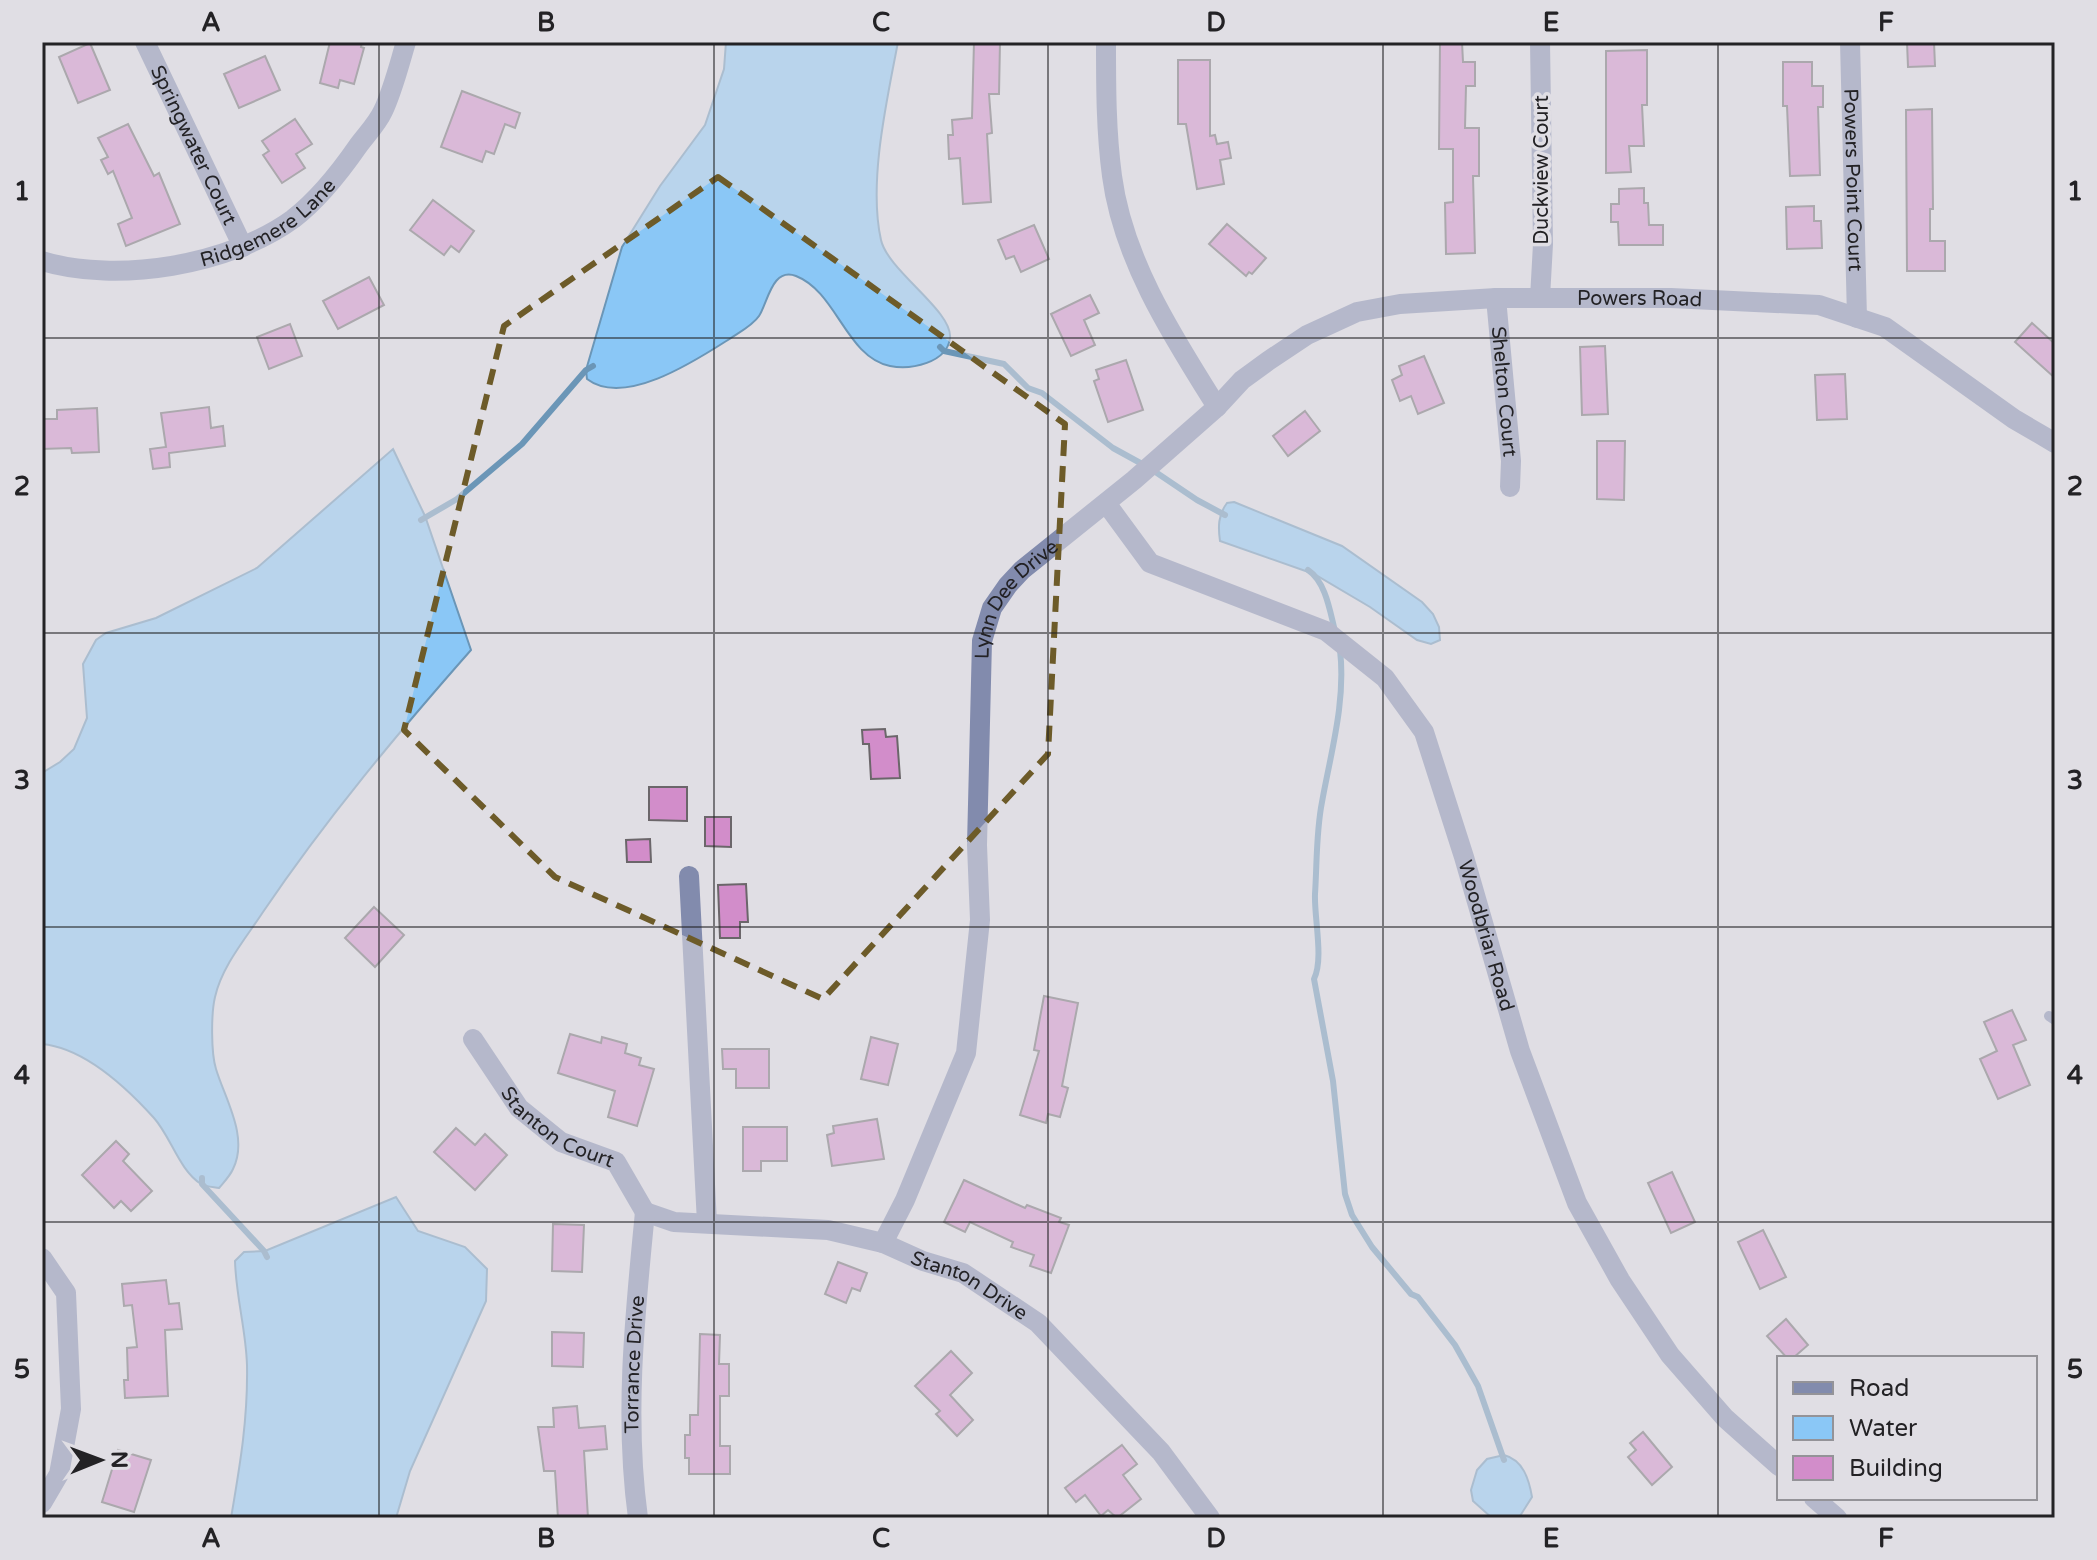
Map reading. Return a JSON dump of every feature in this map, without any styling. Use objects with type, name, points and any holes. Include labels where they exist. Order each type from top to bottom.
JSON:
[{"type":"street","name":"Springwater Court","points":[[145,42],[243,247]]},
{"type":"street","name":"Ridgemere Lane","points":[[42,261],[60,267],[120,272],[179,264],[243,247],[293,219],[337,177],[382,113],[406,42]]},
{"type":"street","points":[[1106,42],[1105,106],[1112,179],[1130,246],[1184,355],[1217,407]]},
{"type":"street","name":"Duckview Court","points":[[1540,42],[1543,244],[1540,298]]},
{"type":"street","name":"Powers Point Court","points":[[1850,42],[1857,318]]},
{"type":"street","name":"Powers Road","points":[[1217,407],[1242,380],[1268,361],[1307,335],[1357,312],[1400,304],[1496,298],[1746,300],[1819,305],[1885,327],[2014,419],[2055,443]]},
{"type":"street","name":"Shelton Court","points":[[1496,298],[1511,461],[1510,487]]},
{"type":"street","name":"Lynn Dee Drive","points":[[883,1243],[905,1200],[966,1053],[980,920],[977,845],[982,641],[992,608],[1022,570],[1106,503],[1217,407]]},
{"type":"street","name":"Woodbriar Road","points":[[1106,503],[1150,563],[1326,631],[1385,678],[1419,726],[1444,791],[1520,1051],[1577,1203],[1620,1280],[1670,1355],[1725,1418],[1777,1464]]},
{"type":"street","points":[[689,876],[707,1223]]},
{"type":"street","name":"Stanton Court","points":[[473,1039],[519,1108],[561,1142],[616,1162],[645,1212]]},
{"type":"street","name":"Stanton Drive","points":[[645,1212],[674,1222],[828,1230],[883,1243],[923,1261],[963,1273],[1038,1323],[1161,1452],[1210,1518]]},
{"type":"street","name":"Torrance Drive","points":[[638,1518],[631,1431],[632,1368],[645,1212]]},
{"type":"street","points":[[42,1258],[66,1293],[71,1409],[59,1474],[42,1503]]},
{"type":"street","points":[[1816,1500],[1837,1518]]},
{"type":"highlighted area","points":[[718,177],[1065,424],[1048,754],[823,999],[555,877],[404,730],[504,326]]},
{"type":"water","points":[[726,42],[898,42],[880,141],[878,217],[886,252],[948,327],[950,338],[947,347],[935,359],[908,367],[890,366],[875,360],[852,338],[810,284],[788,275],[776,281],[753,322],[681,368],[641,384],[621,388],[603,386],[587,379],[586,370],[622,247],[660,186],[705,125],[724,69]]},
{"type":"water","points":[[393,449],[425,516],[471,650],[337,810],[287,877],[223,974],[214,1004],[213,1053],[237,1131],[237,1157],[233,1169],[219,1188],[205,1186],[193,1178],[181,1162],[154,1118],[118,1082],[74,1053],[42,1044],[42,773],[74,749],[87,718],[83,664],[96,640],[106,633],[156,618],[257,568]]},
{"type":"water","points":[[1234,502],[1342,546],[1422,602],[1433,614],[1439,627],[1440,640],[1431,644],[1417,640],[1370,607],[1314,574],[1220,541],[1222,512],[1227,503]]},
{"type":"water","points":[[396,1197],[418,1231],[465,1247],[487,1269],[486,1301],[410,1471],[396,1518],[231,1518],[243,1442],[247,1385],[235,1261],[244,1252],[265,1251]]},
{"type":"water","points":[[1504,1455],[1520,1466],[1527,1477],[1532,1497],[1520,1516],[1492,1518],[1473,1501],[1471,1490],[1477,1470],[1487,1459]]},
{"type":"building","points":[[330,42],[362,42],[361,47],[364,48],[354,84],[340,80],[338,88],[320,83]]},
{"type":"building","points":[[974,42],[1000,42],[999,94],[989,94],[992,133],[987,134],[991,202],[963,204],[960,158],[949,159],[948,135],[953,135],[952,120],[972,118]]},
{"type":"building","points":[[1440,42],[1462,42],[1463,62],[1475,62],[1475,86],[1466,86],[1465,128],[1479,128],[1479,176],[1473,176],[1475,253],[1446,254],[1445,203],[1453,202],[1453,149],[1439,149]]},
{"type":"building","points":[[1907,42],[1934,42],[1935,66],[1908,67]]},
{"type":"building","points":[[90,43],[110,90],[78,103],[59,57]]},
{"type":"building","points":[[1647,50],[1647,105],[1642,105],[1644,146],[1629,146],[1631,172],[1606,173],[1606,51]]},
{"type":"building","points":[[265,56],[280,90],[239,108],[224,74]]},
{"type":"building","points":[[1178,60],[1210,60],[1210,136],[1215,135],[1217,144],[1228,142],[1231,158],[1220,160],[1224,184],[1197,189],[1186,124],[1178,124]]},
{"type":"building","points":[[1783,62],[1812,62],[1812,86],[1823,86],[1823,107],[1818,107],[1820,175],[1790,176],[1787,106],[1783,106]]},
{"type":"building","points":[[462,91],[520,113],[515,128],[505,124],[494,154],[486,151],[482,162],[441,147]]},
{"type":"building","points":[[1932,109],[1933,209],[1930,209],[1930,241],[1945,241],[1945,271],[1907,271],[1906,110]]},
{"type":"building","points":[[295,119],[312,144],[296,154],[305,168],[282,183],[263,155],[269,151],[262,141]]},
{"type":"building","points":[[128,124],[154,176],[159,173],[180,224],[126,246],[118,224],[132,218],[113,171],[108,174],[101,160],[108,157],[98,138]]},
{"type":"building","points":[[1644,188],[1649,225],[1663,225],[1663,245],[1619,245],[1618,222],[1611,222],[1611,204],[1619,204],[1619,189]]},
{"type":"building","points":[[433,200],[474,231],[459,252],[451,246],[444,255],[410,230]]},
{"type":"building","points":[[1814,206],[1814,221],[1821,221],[1822,248],[1787,249],[1786,207]]},
{"type":"building","points":[[1227,224],[1266,258],[1252,274],[1249,272],[1246,276],[1209,244]]},
{"type":"building","points":[[1034,225],[1049,259],[1021,272],[1014,256],[1006,259],[998,240]]},
{"type":"building","points":[[369,277],[384,305],[338,329],[323,301]]},
{"type":"building","points":[[1090,295],[1099,313],[1084,320],[1095,345],[1071,356],[1051,314]]},
{"type":"building","points":[[2032,323],[2055,344],[2055,378],[2015,342]]},
{"type":"building","points":[[290,324],[302,356],[269,369],[257,337]]},
{"type":"building","points":[[1605,346],[1608,414],[1582,415],[1580,347]]},
{"type":"building","points":[[1424,356],[1444,403],[1418,414],[1411,396],[1400,401],[1392,380],[1402,375],[1399,366]]},
{"type":"building","points":[[1126,360],[1143,410],[1108,422],[1094,381],[1099,379],[1096,370]]},
{"type":"building","points":[[1845,374],[1847,419],[1817,420],[1815,375]]},
{"type":"building","points":[[209,407],[211,428],[223,426],[225,446],[169,453],[170,467],[153,469],[150,449],[166,447],[161,413]]},
{"type":"building","points":[[97,408],[99,452],[72,453],[71,448],[42,449],[42,419],[57,419],[57,410]]},
{"type":"building","points":[[1305,411],[1320,431],[1288,456],[1273,436]]},
{"type":"building","points":[[1597,441],[1625,441],[1624,500],[1597,499]]},
{"type":"building","points":[[885,729],[886,737],[897,736],[900,778],[871,779],[869,744],[863,744],[862,730]]},
{"type":"building","points":[[649,787],[687,787],[687,821],[649,820]]},
{"type":"building","points":[[705,817],[731,817],[731,847],[705,846]]},
{"type":"building","points":[[650,839],[651,862],[627,862],[626,840]]},
{"type":"building","points":[[746,884],[748,922],[740,922],[740,938],[720,938],[718,885]]},
{"type":"building","points":[[374,907],[404,935],[375,967],[345,938]]},
{"type":"building","points":[[1044,996],[1078,1003],[1062,1086],[1068,1088],[1060,1117],[1048,1114],[1046,1123],[1020,1115],[1039,1051],[1034,1050]]},
{"type":"building","points":[[2012,1010],[2026,1040],[2013,1045],[2030,1085],[1998,1099],[1980,1059],[1997,1051],[1984,1022]]},
{"type":"building","points":[[570,1034],[601,1043],[602,1037],[627,1044],[625,1053],[641,1058],[639,1065],[654,1069],[637,1126],[608,1117],[615,1091],[558,1073]]},
{"type":"building","points":[[871,1037],[898,1044],[888,1085],[861,1079]]},
{"type":"building","points":[[722,1049],[769,1049],[769,1088],[736,1088],[736,1069],[723,1069]]},
{"type":"building","points":[[877,1119],[884,1159],[832,1166],[827,1135],[834,1133],[833,1126]]},
{"type":"building","points":[[743,1127],[787,1127],[787,1161],[761,1161],[761,1171],[743,1171]]},
{"type":"building","points":[[456,1128],[475,1145],[485,1134],[507,1155],[475,1190],[434,1152]]},
{"type":"building","points":[[116,1141],[129,1154],[123,1161],[152,1191],[131,1211],[121,1201],[114,1208],[82,1175]]},
{"type":"building","points":[[1672,1172],[1695,1222],[1671,1233],[1648,1183]]},
{"type":"building","points":[[964,1180],[1025,1208],[1027,1205],[1061,1218],[1059,1222],[1069,1225],[1051,1273],[1030,1266],[1034,1255],[1011,1247],[1013,1242],[970,1222],[965,1232],[944,1222]]},
{"type":"building","points":[[553,1224],[584,1225],[582,1272],[552,1271]]},
{"type":"building","points":[[1763,1230],[1786,1277],[1760,1289],[1738,1242]]},
{"type":"building","points":[[838,1262],[867,1273],[860,1291],[852,1288],[846,1303],[825,1294]]},
{"type":"building","points":[[166,1280],[169,1304],[179,1303],[182,1329],[165,1330],[168,1396],[125,1398],[127,1348],[137,1347],[132,1305],[124,1306],[122,1284]]},
{"type":"building","points":[[1786,1319],[1808,1345],[1795,1356],[1785,1356],[1767,1336]]},
{"type":"building","points":[[552,1332],[584,1333],[583,1367],[552,1366]]},
{"type":"building","points":[[700,1334],[720,1335],[719,1364],[729,1364],[729,1396],[720,1396],[720,1446],[730,1446],[730,1474],[689,1474],[689,1458],[685,1458],[685,1435],[690,1435],[690,1415],[698,1415]]},
{"type":"building","points":[[951,1351],[972,1373],[950,1395],[973,1420],[957,1436],[936,1414],[940,1411],[915,1386]]},
{"type":"building","points":[[577,1406],[579,1428],[605,1426],[607,1449],[584,1451],[588,1518],[558,1518],[555,1471],[544,1471],[538,1427],[554,1427],[553,1408]]},
{"type":"building","points":[[1643,1432],[1672,1467],[1652,1485],[1628,1457],[1636,1450],[1630,1443]]},
{"type":"building","points":[[1122,1445],[1137,1464],[1123,1475],[1141,1499],[1117,1518],[1108,1510],[1101,1516],[1085,1495],[1076,1502],[1065,1488]]},
{"type":"building","points":[[118,1450],[151,1460],[134,1512],[102,1502]]},
{"type":"waterway","points":[[940,347],[944,351],[1004,364],[1028,388],[1042,393],[1113,448],[1144,465]]},
{"type":"waterway","points":[[421,520],[457,499],[522,444],[586,370],[593,366]]},
{"type":"waterway","points":[[1154,471],[1225,515]]},
{"type":"waterway","points":[[1308,570],[1323,590],[1335,631]]},
{"type":"waterway","points":[[1340,650],[1339,707],[1318,836],[1315,894],[1318,961],[1314,979],[1333,1081],[1345,1194],[1352,1215],[1372,1247],[1411,1294],[1418,1297],[1455,1345],[1478,1386],[1504,1460]]},
{"type":"waterway","points":[[202,1178],[202,1184],[267,1257]]}]
